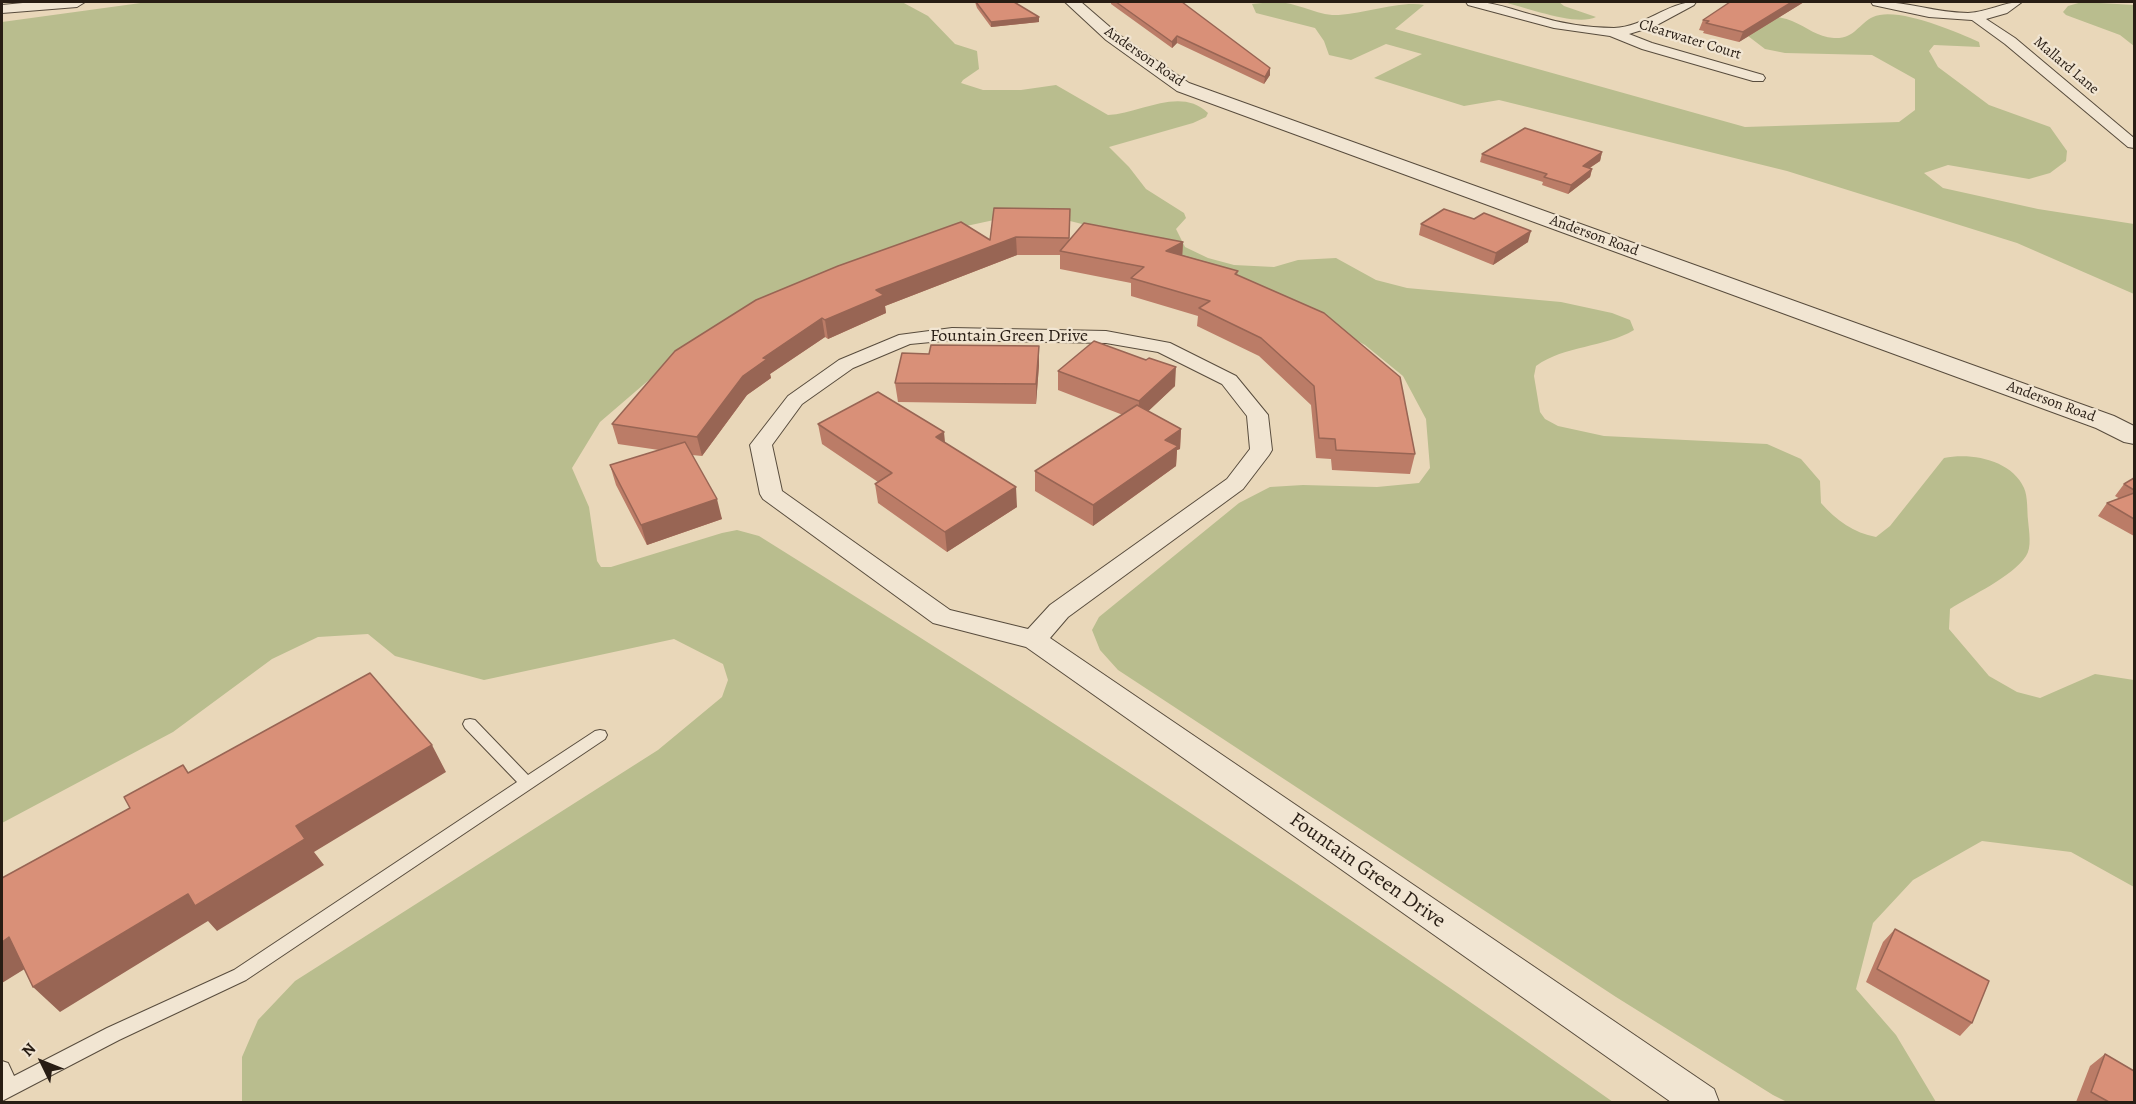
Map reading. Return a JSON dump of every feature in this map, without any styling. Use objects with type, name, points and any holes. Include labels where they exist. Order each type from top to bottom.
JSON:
[{"type":"street","points":[[2,9],[76,2]]},
{"type":"street","name":"Anderson Road","points":[[1072,2],[1112,37],[1183,87],[2105,422],[2134,436]]},
{"type":"street","points":[[1472,2],[1568,26],[1613,32],[1635,29],[1655,22],[1690,2]]},
{"type":"street","points":[[1877,2],[1943,14],[1976,16],[1995,14],[2016,2]]},
{"type":"street","name":"Mallard Lane","points":[[1976,16],[2010,41],[2133,144]]},
{"type":"street","name":"Clearwater Court","points":[[1613,32],[1647,46],[1758,78]]},
{"type":"street","name":"Fountain Green Drive","points":[[1034,640],[1059,610],[1235,484],[1261,450],[1257,415],[1229,380],[1163,347],[1106,337],[952,334],[906,339],[846,363],[795,400],[761,445],[771,494],[942,617],[1034,640],[1701,1102]]},
{"type":"lane","points":[[470,724],[527,783]]},
{"type":"lane","points":[[2,1069],[5,1090],[113,1034],[240,975],[600,735]]},
{"type":"green space","points":[[148,2],[902,2],[928,16],[955,44],[977,51],[979,69],[961,83],[983,90],[1021,90],[1056,85],[1108,115],[1172,102],[1197,105],[1208,113],[1206,117],[1193,123],[1109,147],[1146,189],[1184,213],[1186,218],[1176,229],[1185,247],[1208,258],[1234,265],[1274,267],[1298,260],[1336,258],[1376,280],[1407,288],[1561,302],[1612,313],[1630,320],[1634,330],[1622,336],[1559,354],[1536,366],[1534,376],[1540,412],[1545,419],[1558,426],[1604,436],[1767,444],[1801,459],[1820,481],[1821,503],[1833,515],[1853,529],[1876,537],[1890,526],[1944,458],[1978,457],[1990,460],[2010,471],[2018,478],[2026,496],[2030,539],[2028,553],[2020,564],[2002,578],[1950,609],[1949,629],[1989,676],[2017,692],[2040,698],[2095,674],[2134,680],[2134,887],[2071,852],[1982,841],[1913,880],[1873,923],[1856,989],[1896,1035],[1936,1102],[1787,1102],[1773,1095],[1616,997],[1118,670],[1100,650],[1092,630],[1099,617],[1239,503],[1270,487],[1303,485],[1377,487],[1419,483],[1430,468],[1426,419],[1403,376],[1365,345],[1319,319],[1138,238],[1058,218],[994,220],[934,233],[664,367],[600,422],[572,468],[589,507],[597,561],[601,567],[611,567],[737,530],[759,536],[976,673],[1190,813],[1403,956],[1613,1102],[242,1102],[242,1057],[258,1020],[295,981],[658,750],[722,697],[728,680],[723,664],[674,639],[484,680],[395,656],[368,634],[318,637],[272,659],[173,732],[2,823],[2,22]]},
{"type":"green space","points":[[1503,2],[1559,2],[1564,6],[1596,17],[1576,20]]},
{"type":"green space","points":[[2082,2],[2134,5],[2134,46],[2120,35],[2063,12],[2068,6]]},
{"type":"green space","points":[[1288,3],[1332,15],[1403,5],[1424,5],[1395,29],[1745,127],[1899,122],[1915,110],[1915,79],[1872,55],[1785,53],[1765,49],[1748,36],[1770,15],[1797,23],[1817,34],[1834,38],[1847,36],[1873,17],[1884,15],[1911,17],[1942,27],[1979,42],[1980,47],[1934,45],[1929,51],[1938,67],[1989,105],[2050,127],[2067,151],[2066,161],[2050,173],[2029,179],[1948,165],[1924,173],[1943,188],[2038,209],[2134,224],[2134,294],[2017,243],[1787,171],[1499,100],[1464,106],[1374,78],[1422,54],[1386,44],[1351,60],[1329,55],[1324,41],[1315,28],[1256,13],[1252,4]]},
{"type":"building","points":[[976,2],[1014,2],[1039,17],[991,22]]},
{"type":"building","points":[[1116,2],[1182,2],[1270,68],[1265,77],[1177,36],[1172,42]]},
{"type":"building","points":[[1730,2],[1792,2],[1743,32],[1706,23],[1709,21],[1703,20]]},
{"type":"building","points":[[1525,128],[1602,152],[1583,166],[1592,169],[1571,185],[1544,177],[1547,174],[1482,154]]},
{"type":"building","points":[[994,208],[1070,209],[1069,238],[1016,237],[876,290],[884,295],[825,320],[822,318],[763,358],[767,359],[743,376],[697,437],[612,424],[675,351],[756,300],[838,266],[961,222],[990,240]]},
{"type":"building","points":[[1444,209],[1474,219],[1484,213],[1531,231],[1496,253],[1421,224]]},
{"type":"building","points":[[1084,223],[1183,242],[1166,251],[1238,271],[1235,274],[1324,313],[1400,377],[1415,454],[1336,450],[1335,439],[1319,438],[1314,386],[1261,338],[1199,308],[1210,301],[1131,278],[1144,267],[1060,251]]},
{"type":"building","points":[[1094,341],[1146,360],[1149,358],[1176,367],[1139,401],[1058,371]]},
{"type":"building","points":[[931,345],[1039,346],[1036,384],[895,383],[902,353],[929,354]]},
{"type":"building","points":[[878,392],[944,432],[936,437],[1016,487],[945,532],[875,484],[892,473],[818,424]]},
{"type":"building","points":[[1137,405],[1181,429],[1165,440],[1178,446],[1093,505],[1035,471]]},
{"type":"building","points":[[685,442],[717,499],[641,525],[610,465]]},
{"type":"building","points":[[2134,478],[2134,490],[2124,484]]},
{"type":"building","points":[[2134,493],[2134,519],[2107,503]]},
{"type":"building","points":[[370,673],[432,745],[296,826],[305,839],[195,906],[188,894],[33,987],[9,937],[2,942],[2,878],[130,808],[124,797],[183,765],[188,773]]},
{"type":"building","points":[[1895,929],[1989,981],[1972,1023],[1877,969]]},
{"type":"building","points":[[2105,1054],[2134,1071],[2134,1102],[2109,1102],[2091,1092]]}]
